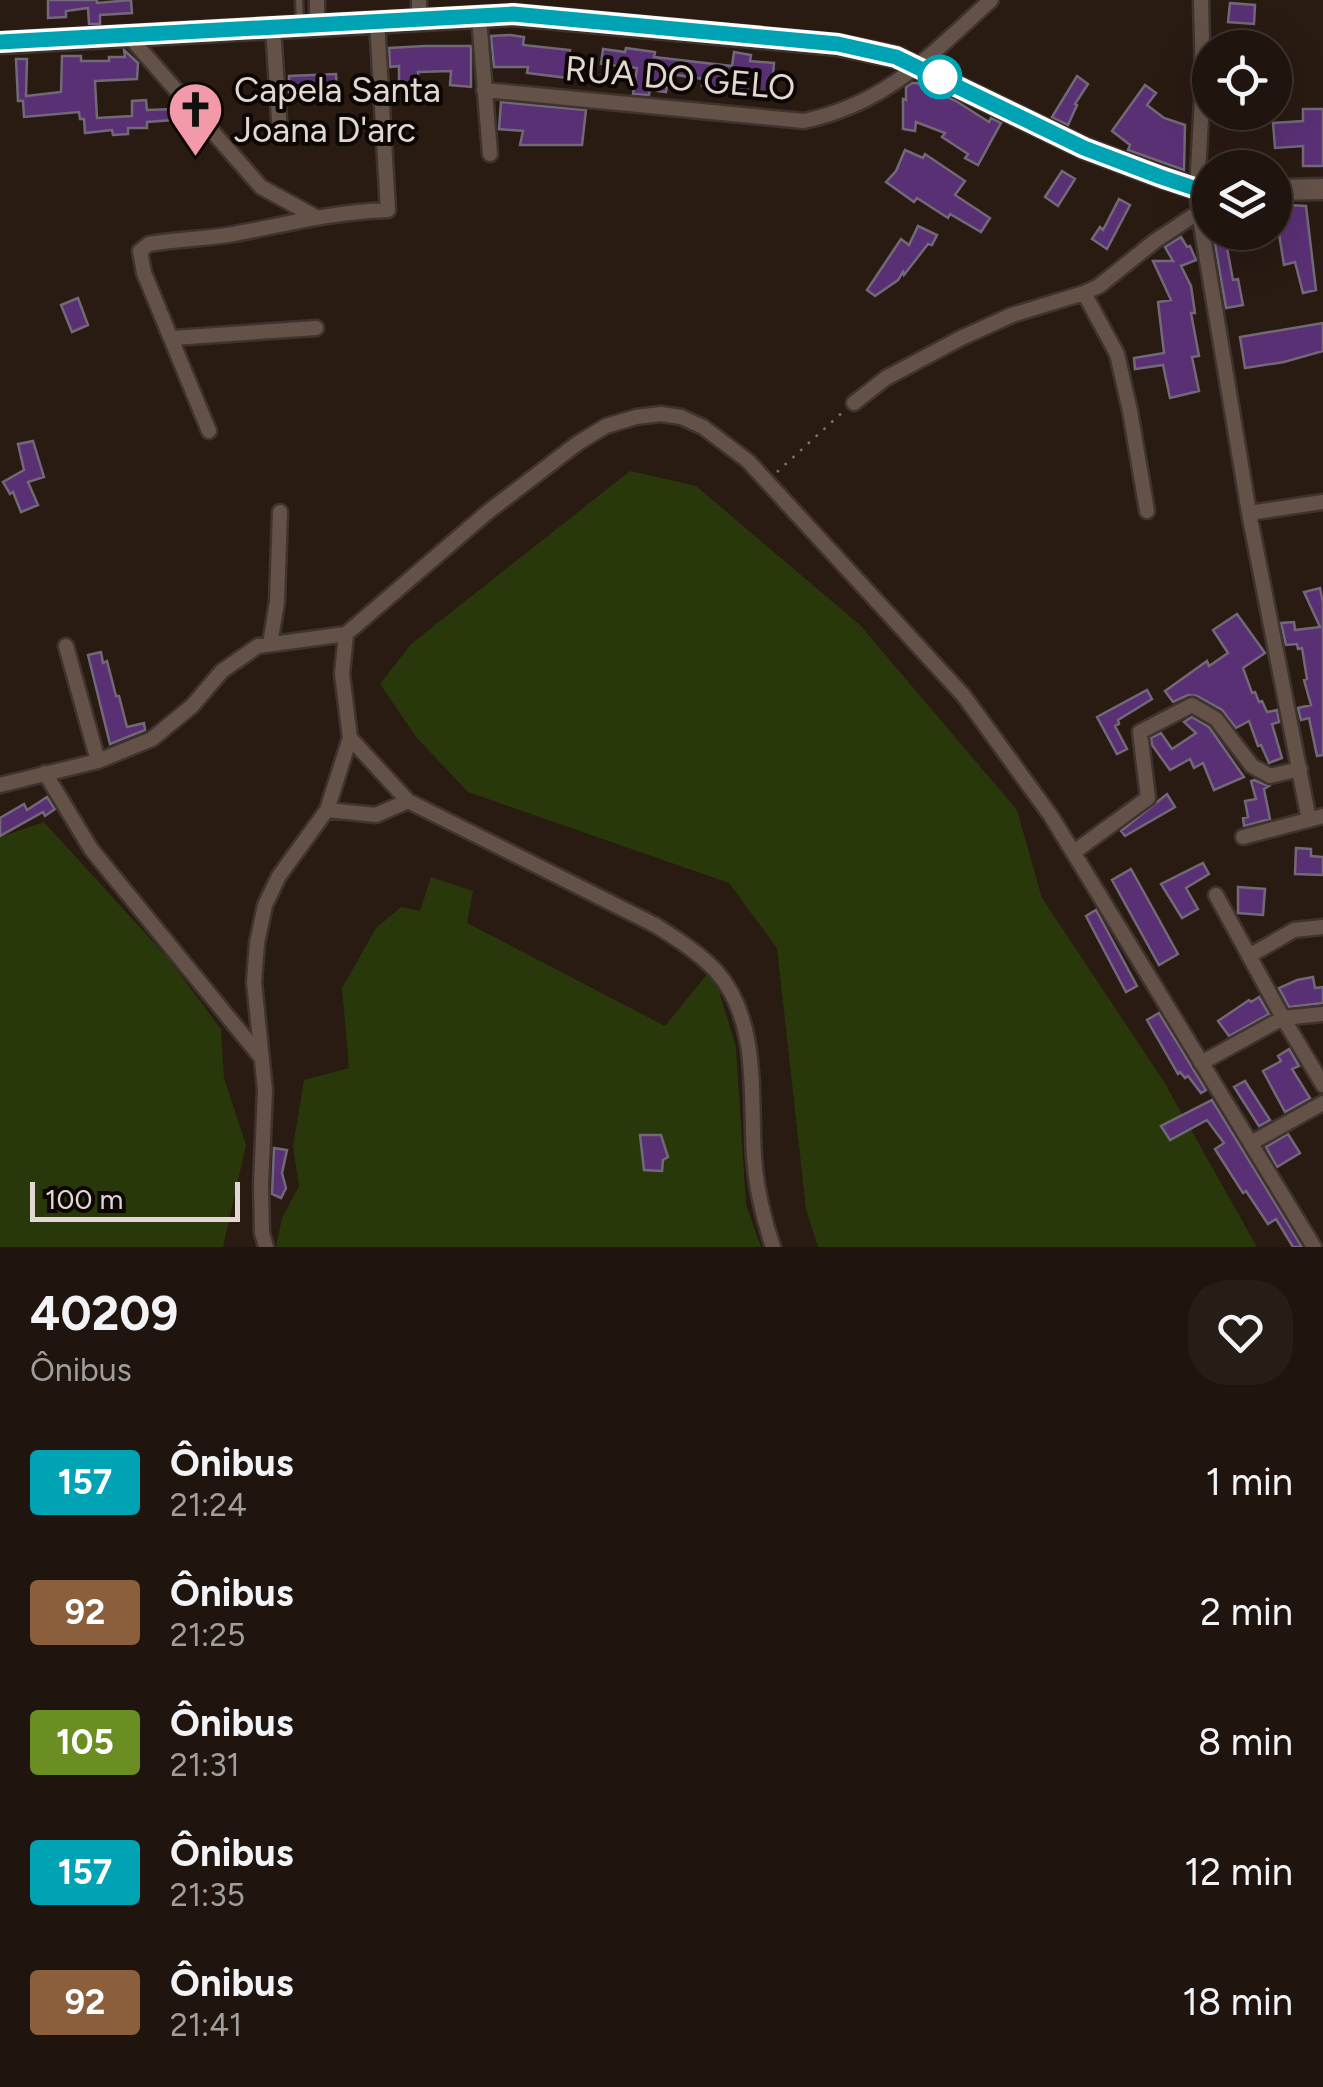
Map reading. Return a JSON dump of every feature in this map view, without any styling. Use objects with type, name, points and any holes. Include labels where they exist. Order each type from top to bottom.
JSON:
[{"type":"main road","points":[[0,42],[377,21],[419,10],[478,18],[514,7],[838,44],[880,52],[917,66],[1084,148],[1192,185]]},
{"type":"main road","points":[[1292,190],[1323,189]]},
{"type":"street","points":[[309,24],[317,0]]},
{"type":"street","name":"RUA DO GELO","points":[[484,90],[804,121],[860,105],[888,90],[991,0]]},
{"type":"street","points":[[1201,0],[1204,150]]},
{"type":"street","points":[[478,18],[490,154]]},
{"type":"street","points":[[209,430],[144,273],[140,251],[149,244],[239,233],[315,216],[388,210],[377,21]]},
{"type":"street","points":[[273,27],[280,134]]},
{"type":"street","points":[[126,34],[261,188],[315,216]]},
{"type":"street","points":[[854,403],[922,356],[1012,315],[1084,293],[1192,217]]},
{"type":"street","points":[[1205,250],[1249,514],[1300,769],[1316,818],[1243,837]]},
{"type":"street","points":[[1084,293],[1117,354],[1147,511]]},
{"type":"street","points":[[173,338],[316,328]]},
{"type":"street","points":[[0,785],[98,761],[152,739],[172,725],[232,663],[258,646],[346,634],[488,511],[578,443],[606,426],[636,417],[682,417],[727,444],[767,481],[964,696],[1074,852],[1314,1247]]},
{"type":"street","points":[[1249,514],[1323,502]]},
{"type":"street","points":[[270,644],[277,602],[280,512]]},
{"type":"street","points":[[266,1247],[262,1234],[265,1090],[254,982],[257,943],[265,905],[292,854],[327,810],[350,738],[342,674],[346,634]]},
{"type":"street","points":[[66,646],[98,761]]},
{"type":"street","points":[[1074,852],[1148,798],[1140,732],[1192,704],[1216,719],[1252,766],[1270,776],[1300,769]]},
{"type":"street","points":[[350,738],[408,801],[655,924],[693,949],[719,974],[737,1003],[746,1036],[758,1198],[772,1247]]},
{"type":"street","points":[[45,773],[91,848],[260,1057]]},
{"type":"street","points":[[327,810],[376,815],[408,801]]},
{"type":"street","points":[[1216,895],[1323,1085]]},
{"type":"street","points":[[1249,956],[1294,930],[1323,928]]},
{"type":"street","points":[[1201,1063],[1283,1018],[1323,1014]]},
{"type":"street","points":[[1252,1143],[1323,1103]]},
{"type":"lane","points":[[299,0],[309,24]]},
{"type":"path","points":[[767,481],[854,403]]},
{"type":"green space","points":[[630,471],[696,486],[860,625],[1017,810],[1042,898],[1163,1080],[1257,1247],[818,1247],[806,1209],[777,948],[729,883],[468,792],[416,737],[380,684],[411,644]]},
{"type":"green space","points":[[44,822],[168,958],[221,1029],[224,1078],[246,1145],[223,1247],[0,1247],[0,837]]},
{"type":"green space","points":[[431,877],[473,891],[467,923],[665,1026],[712,968],[736,1047],[746,1205],[761,1247],[276,1247],[282,1218],[299,1186],[293,1147],[304,1080],[349,1068],[342,988],[376,928],[401,907],[420,911]]},
{"type":"building","points":[[48,0],[131,0],[132,13],[100,15],[100,24],[89,24],[88,8],[66,11],[66,17],[48,18]]},
{"type":"building","points":[[1230,3],[1255,5],[1254,24],[1228,22]]},
{"type":"building","points":[[491,36],[524,37],[523,45],[570,50],[568,78],[527,73],[528,67],[494,67]]},
{"type":"building","points":[[471,46],[471,87],[450,85],[451,71],[418,72],[419,82],[399,82],[399,66],[390,67],[389,48]]},
{"type":"building","points":[[626,48],[655,52],[654,57],[732,66],[734,52],[751,55],[750,61],[774,63],[771,98],[728,93],[702,86],[703,79],[669,74],[666,92],[633,94],[637,68],[601,64],[603,49],[625,52]]},
{"type":"building","points":[[124,50],[138,63],[137,79],[95,81],[97,118],[132,116],[132,101],[146,100],[147,110],[173,109],[173,120],[147,122],[147,128],[128,128],[128,134],[113,135],[112,130],[85,133],[79,112],[24,117],[23,101],[18,101],[16,59],[27,59],[26,96],[61,92],[62,56],[109,61],[109,57],[125,57]]},
{"type":"building","points":[[336,74],[337,91],[289,92],[289,76]]},
{"type":"building","points":[[1077,76],[1088,84],[1068,125],[1052,117]]},
{"type":"building","points":[[912,83],[956,101],[989,122],[991,118],[1001,123],[978,165],[942,137],[945,133],[916,122],[915,131],[903,129],[903,99],[906,100],[906,87]]},
{"type":"building","points":[[1145,85],[1156,93],[1147,105],[1164,118],[1185,125],[1184,170],[1128,150],[1130,145],[1112,131]]},
{"type":"building","points":[[501,102],[586,110],[582,145],[520,145],[523,131],[499,129]]},
{"type":"building","points":[[1303,109],[1323,109],[1323,166],[1303,166],[1303,146],[1275,148],[1274,130],[1292,130],[1292,122],[1303,121]]},
{"type":"building","points":[[905,150],[923,158],[925,154],[965,181],[955,195],[990,218],[981,232],[950,214],[948,218],[917,198],[914,202],[886,182]]},
{"type":"building","points":[[1062,171],[1075,179],[1058,206],[1045,197]]},
{"type":"building","points":[[1119,199],[1130,205],[1107,249],[1092,239],[1100,227],[1103,230]]},
{"type":"building","points":[[1292,205],[1306,206],[1316,290],[1303,293],[1295,262],[1284,265],[1282,250],[1292,250]]},
{"type":"building","points":[[918,226],[937,235],[932,245],[928,244],[904,275],[903,272],[875,296],[867,290],[901,239],[909,245]]},
{"type":"building","points":[[1181,237],[1196,260],[1181,266],[1191,286],[1195,313],[1191,313],[1199,356],[1192,357],[1199,391],[1170,398],[1163,365],[1135,369],[1134,358],[1164,353],[1158,302],[1171,300],[1153,261],[1173,261],[1165,247]]},
{"type":"building","points":[[1216,250],[1227,250],[1243,305],[1226,308]]},
{"type":"building","points":[[78,298],[88,325],[72,332],[61,305]]},
{"type":"building","points":[[1323,323],[1323,351],[1245,368],[1240,337]]},
{"type":"building","points":[[33,441],[44,477],[28,482],[38,505],[21,512],[13,492],[10,494],[3,482],[24,470],[18,444]]},
{"type":"building","points":[[1320,588],[1323,755],[1317,756],[1309,718],[1301,720],[1298,708],[1311,705],[1304,680],[1307,679],[1302,648],[1298,649],[1297,644],[1286,645],[1281,623],[1294,622],[1295,630],[1320,627],[1304,592]]},
{"type":"building","points":[[1237,614],[1265,653],[1243,668],[1252,693],[1267,712],[1277,710],[1279,722],[1272,724],[1282,758],[1269,763],[1249,721],[1236,728],[1222,710],[1197,696],[1188,695],[1173,702],[1165,691],[1207,661],[1209,666],[1228,653],[1213,630]]},
{"type":"building","points":[[101,652],[127,727],[144,723],[145,730],[110,744],[88,655]]},
{"type":"building","points":[[1147,690],[1152,699],[1118,720],[1115,726],[1127,749],[1117,754],[1097,717]]},
{"type":"building","points":[[1192,717],[1209,727],[1244,777],[1214,790],[1203,763],[1194,768],[1190,759],[1170,770],[1151,738],[1161,733],[1172,749],[1196,733],[1184,722]]},
{"type":"building","points":[[1251,781],[1269,786],[1264,789],[1270,819],[1244,826],[1243,818],[1248,817],[1245,801],[1256,799]]},
{"type":"building","points":[[1167,794],[1175,807],[1125,836],[1121,831]]},
{"type":"building","points":[[47,797],[55,809],[0,836],[0,818],[24,804],[27,810]]},
{"type":"building","points":[[1296,848],[1311,849],[1311,856],[1323,857],[1323,875],[1295,874]]},
{"type":"building","points":[[1203,863],[1209,874],[1186,888],[1198,909],[1182,918],[1161,884]]},
{"type":"building","points":[[1131,869],[1178,954],[1159,965],[1112,880]]},
{"type":"building","points":[[1238,887],[1265,889],[1263,915],[1238,913]]},
{"type":"building","points":[[1096,910],[1137,986],[1126,992],[1086,916]]},
{"type":"building","points":[[1313,977],[1315,988],[1323,987],[1323,1003],[1289,1007],[1279,988]]},
{"type":"building","points":[[1259,997],[1269,1014],[1229,1036],[1218,1021]]},
{"type":"building","points":[[1159,1013],[1206,1090],[1201,1093],[1188,1076],[1178,1074],[1147,1020]]},
{"type":"building","points":[[1289,1049],[1299,1066],[1292,1069],[1310,1098],[1285,1112],[1263,1071],[1281,1061],[1278,1056]]},
{"type":"building","points":[[1245,1081],[1270,1120],[1259,1126],[1234,1087]]},
{"type":"building","points":[[1212,1100],[1302,1247],[1293,1247],[1276,1219],[1268,1224],[1246,1191],[1243,1193],[1215,1149],[1224,1143],[1207,1120],[1170,1140],[1161,1126]]},
{"type":"building","points":[[1288,1134],[1300,1153],[1277,1167],[1266,1147]]},
{"type":"building","points":[[640,1135],[661,1135],[668,1157],[663,1160],[662,1171],[644,1170]]},
{"type":"building","points":[[274,1148],[287,1150],[282,1173],[286,1188],[281,1198],[272,1194]]},
{"type":"bus line","name":"157","points":[[0,42],[513,14],[838,44],[896,57],[1084,148],[1192,187]]},
{"type":"place","name":"Capela Santa Joana D'arc","points":[[195,159]]}]
